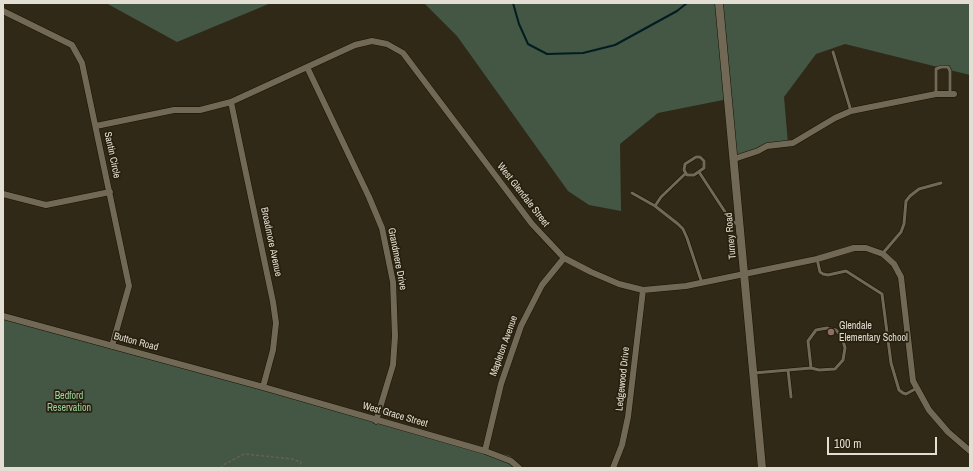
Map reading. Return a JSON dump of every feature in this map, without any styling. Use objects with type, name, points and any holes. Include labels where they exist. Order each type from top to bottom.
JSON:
[{"type":"street","name":"Turney Road","points":[[719,3],[752,373],[762,468]]},
{"type":"street","name":"Santin Circle","points":[[3,11],[72,45],[82,63],[130,286],[112,346]]},
{"type":"street","name":"West Glendale Street","points":[[96,126],[174,110],[200,110],[231,102],[355,45],[372,41],[387,44],[403,53],[532,224],[564,258],[619,284],[643,290],[686,286],[817,259],[854,248],[866,248],[883,254],[894,264],[901,277],[913,381],[929,410],[948,432],[970,451]]},
{"type":"street","name":"Grandmere Drive","points":[[307,67],[366,190],[382,228],[393,282],[395,336],[393,365],[376,421]]},
{"type":"street","points":[[734,159],[758,152],[767,146],[793,143],[851,110],[936,94],[952,94]]},
{"type":"street","name":"Broadmore Avenue","points":[[231,102],[273,302],[276,323],[272,350],[263,387]]},
{"type":"street","points":[[3,194],[46,205],[110,192]]},
{"type":"street","name":"Mapleton Avenue","points":[[485,451],[501,384],[521,326],[542,285],[564,258]]},
{"type":"street","name":"Ledgewood Drive","points":[[613,468],[622,445],[628,417],[643,290]]},
{"type":"street","name":"Button Road","points":[[3,316],[263,387]]},
{"type":"street","name":"West Grace Street","points":[[263,387],[376,421],[485,451],[511,461],[519,468]]},
{"type":"lane","points":[[833,52],[851,110]]},
{"type":"lane","points":[[936,94],[936,69],[941,67],[948,67],[950,71],[952,94]]},
{"type":"lane","points":[[698,157],[704,161],[705,166],[699,172],[690,175],[686,173],[684,167],[685,164],[693,158],[698,157]]},
{"type":"lane","points":[[699,172],[731,221],[740,225]]},
{"type":"lane","points":[[655,206],[660,197],[686,173]]},
{"type":"lane","points":[[883,254],[901,232],[904,224],[906,201],[910,196],[918,189],[941,183]]},
{"type":"lane","points":[[632,193],[655,206],[678,224],[682,229],[687,238],[702,283]]},
{"type":"lane","points":[[817,259],[820,272],[823,274],[828,275],[846,271],[882,294],[891,363],[899,390],[906,394],[917,388]]},
{"type":"lane","points":[[752,373],[811,368],[820,370],[835,368],[843,360],[845,348],[842,337],[836,330],[827,328],[816,330],[808,342],[811,368]]},
{"type":"lane","points":[[788,370],[792,397]]},
{"type":"path","points":[[220,468],[244,454],[292,459],[301,462],[300,468]]},
{"type":"green space","points":[[106,3],[271,3],[177,42]]},
{"type":"green space","points":[[424,3],[970,3],[970,75],[845,44],[816,54],[784,97],[788,144],[767,146],[734,159],[728,99],[658,113],[620,144],[621,211],[589,205],[568,191],[457,36]]},
{"type":"green space","name":"Bedford Reservation","points":[[3,314],[510,456],[522,468],[3,468]]},
{"type":"waterway","points":[[513,3],[519,24],[528,44],[547,54],[583,53],[615,45],[677,11],[687,3]]},
{"type":"place","name":"Glendale Elementary School","points":[[831,332]]}]
